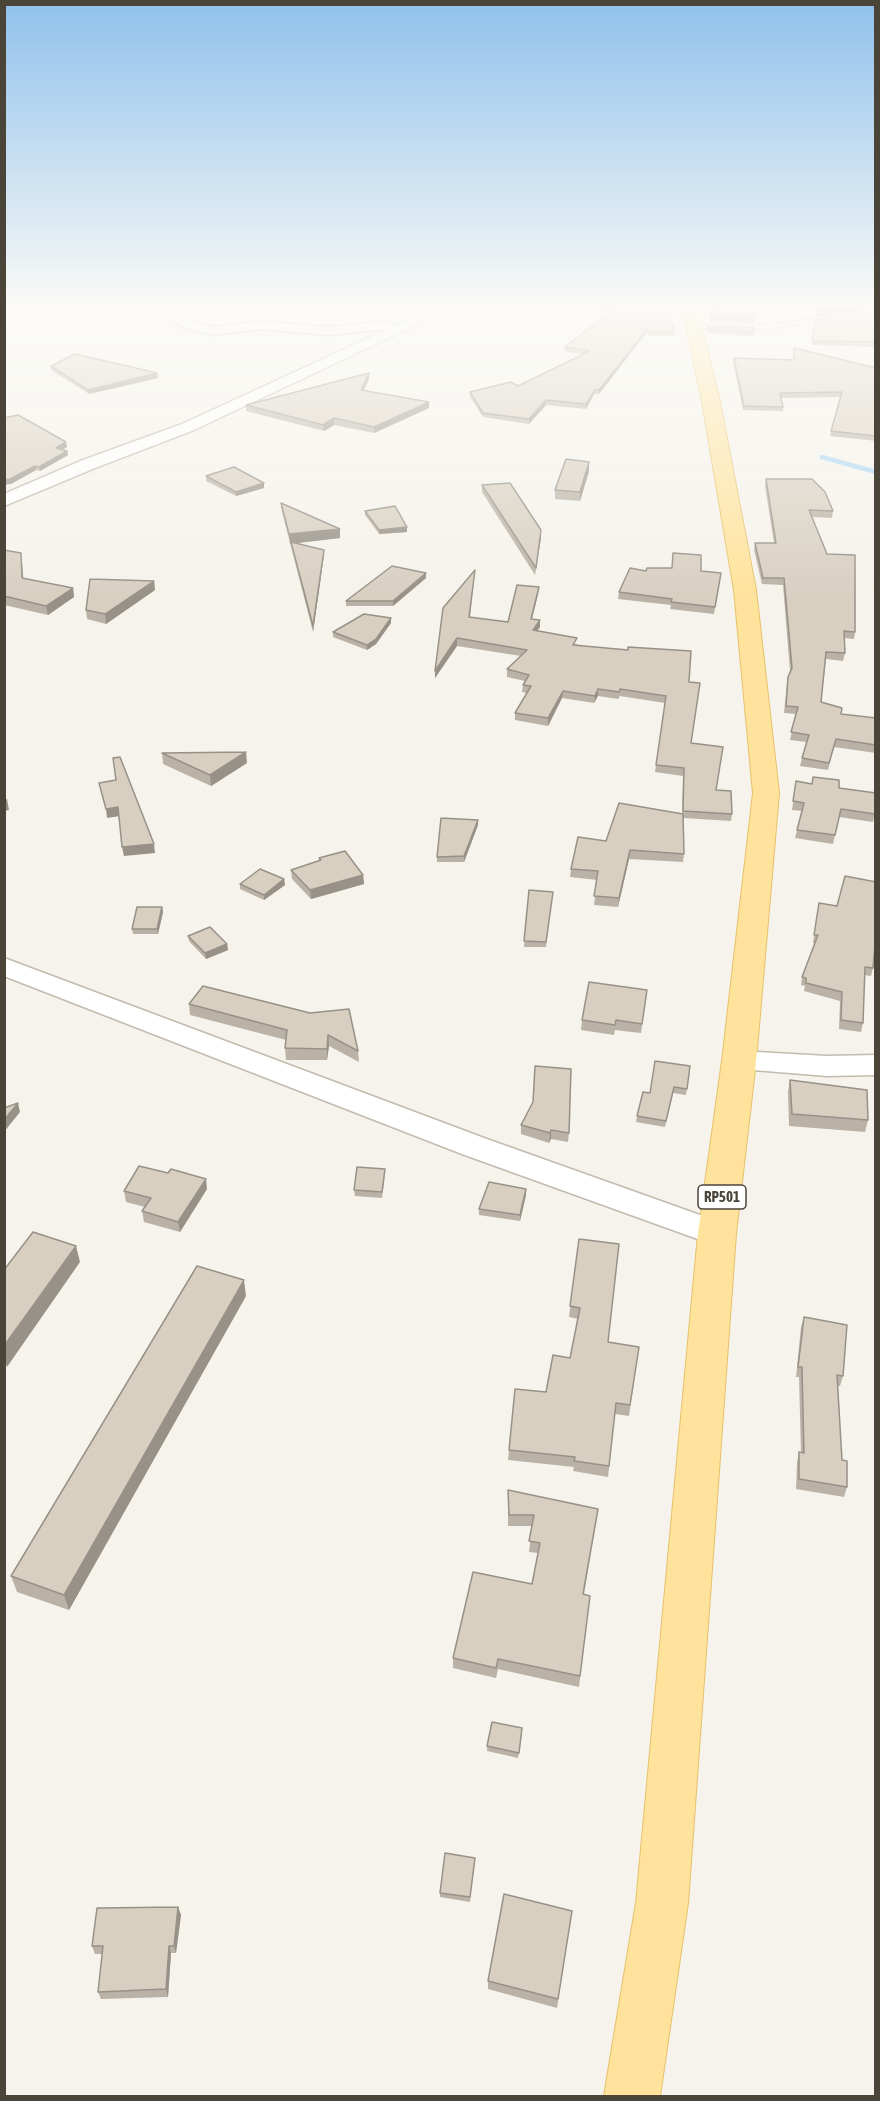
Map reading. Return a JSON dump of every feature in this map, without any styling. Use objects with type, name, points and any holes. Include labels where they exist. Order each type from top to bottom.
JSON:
[{"type":"main road","name":"RP501","points":[[632,2097],[662,1903],[717,1234],[739,1061],[766,792],[745,590],[711,401]]},
{"type":"street","points":[[4,501],[89,464],[188,427],[244,401]]},
{"type":"street","points":[[4,966],[472,1146],[717,1234]]},
{"type":"street","points":[[739,1061],[826,1066],[876,1065]]},
{"type":"building","points":[[261,401],[429,402],[374,427],[334,418],[323,425],[246,405]]},
{"type":"building","points":[[476,401],[545,401],[529,419],[483,413]]},
{"type":"building","points":[[556,401],[588,401],[586,404]]},
{"type":"building","points":[[743,401],[782,401],[783,407],[744,406]]},
{"type":"building","points":[[839,401],[876,401],[876,436],[831,431]]},
{"type":"building","points":[[18,415],[66,442],[56,448],[67,451],[39,467],[35,466],[4,480],[4,418]]},
{"type":"building","points":[[566,459],[589,462],[580,492],[555,490]]},
{"type":"building","points":[[234,467],[264,483],[236,492],[206,476]]},
{"type":"building","points":[[766,479],[812,479],[825,492],[833,511],[809,510],[827,554],[855,555],[855,632],[844,631],[845,653],[826,652],[821,702],[842,708],[841,714],[876,718],[876,745],[836,739],[829,763],[802,758],[809,735],[791,732],[798,707],[786,706],[788,677],[792,668],[784,578],[763,578],[755,543],[776,543]]},
{"type":"building","points":[[510,483],[541,530],[536,568],[482,485]]},
{"type":"building","points":[[281,503],[340,529],[289,534]]},
{"type":"building","points":[[395,506],[407,527],[379,530],[365,511]]},
{"type":"building","points":[[291,542],[324,550],[313,626]]},
{"type":"building","points":[[4,550],[21,553],[22,578],[73,588],[46,606],[4,596]]},
{"type":"building","points":[[673,553],[701,555],[701,571],[721,573],[715,607],[671,602],[672,599],[619,592],[630,568],[646,571],[647,568],[672,568]]},
{"type":"building","points":[[392,566],[426,573],[393,601],[346,601]]},
{"type":"building","points":[[475,570],[469,617],[508,622],[517,585],[539,587],[531,619],[540,620],[533,630],[577,638],[573,645],[628,650],[628,647],[691,651],[689,682],[700,683],[691,743],[723,747],[716,790],[731,791],[732,814],[683,811],[684,768],[656,765],[666,696],[620,689],[619,692],[598,689],[595,696],[563,691],[548,718],[515,713],[531,686],[523,685],[529,675],[507,669],[527,650],[457,638],[435,671],[443,608]]},
{"type":"building","points":[[90,579],[154,581],[105,614],[86,610]]},
{"type":"building","points":[[364,614],[391,618],[376,639],[367,645],[333,632]]},
{"type":"building","points":[[246,752],[210,775],[162,753]]},
{"type":"building","points":[[120,757],[154,844],[122,847],[118,807],[106,809],[99,783],[116,780],[113,758]]},
{"type":"building","points":[[813,777],[839,780],[839,788],[876,793],[875,814],[841,809],[835,835],[797,830],[804,803],[793,801],[796,781],[812,784]]},
{"type":"building","points":[[619,803],[683,814],[684,854],[630,850],[619,898],[594,896],[598,871],[571,869],[578,837],[606,841]]},
{"type":"building","points":[[441,818],[478,820],[464,856],[437,857]]},
{"type":"building","points":[[345,851],[363,875],[310,890],[291,870],[321,860],[319,858]]},
{"type":"building","points":[[260,869],[284,879],[264,895],[240,884]]},
{"type":"building","points":[[845,876],[876,882],[876,935],[873,968],[865,967],[863,1023],[841,1020],[842,992],[806,983],[806,978],[802,977],[818,935],[814,935],[819,903],[837,906]]},
{"type":"building","points":[[529,890],[553,892],[546,942],[524,941]]},
{"type":"building","points":[[137,907],[162,907],[157,929],[132,929]]},
{"type":"building","points":[[210,927],[227,944],[205,953],[188,936]]},
{"type":"building","points":[[589,982],[647,990],[642,1024],[616,1020],[615,1025],[582,1020]]},
{"type":"building","points":[[203,986],[310,1013],[349,1009],[358,1051],[328,1035],[327,1049],[285,1048],[287,1030],[189,1004]]},
{"type":"building","points":[[655,1061],[690,1066],[687,1089],[674,1087],[666,1121],[637,1116],[643,1092],[650,1093]]},
{"type":"building","points":[[535,1066],[571,1069],[569,1133],[551,1130],[550,1133],[521,1125],[533,1102]]},
{"type":"building","points":[[790,1080],[867,1090],[868,1120],[792,1114]]},
{"type":"building","points":[[18,1103],[4,1120],[4,1108]]},
{"type":"building","points":[[139,1166],[168,1173],[171,1169],[206,1179],[178,1222],[142,1211],[151,1198],[124,1191]]},
{"type":"building","points":[[357,1167],[385,1169],[382,1192],[354,1190]]},
{"type":"building","points":[[489,1182],[526,1189],[520,1215],[479,1209]]},
{"type":"building","points":[[33,1232],[76,1246],[4,1346],[4,1270]]},
{"type":"building","points":[[579,1239],[619,1244],[608,1342],[639,1347],[630,1405],[616,1403],[609,1466],[574,1461],[575,1457],[509,1450],[515,1389],[546,1392],[553,1355],[570,1358],[580,1308],[570,1306]]},
{"type":"building","points":[[197,1266],[244,1280],[64,1595],[11,1576]]},
{"type":"building","points":[[804,1317],[847,1325],[843,1376],[837,1375],[842,1460],[847,1461],[847,1487],[799,1479],[799,1452],[804,1453],[802,1367],[798,1367]]},
{"type":"building","points":[[508,1490],[598,1509],[583,1594],[590,1596],[580,1676],[498,1659],[496,1668],[453,1658],[473,1572],[532,1584],[540,1543],[529,1541],[534,1515],[509,1515]]},
{"type":"building","points":[[492,1722],[522,1728],[519,1753],[487,1746]]},
{"type":"building","points":[[445,1853],[475,1858],[470,1897],[440,1893]]},
{"type":"building","points":[[504,1894],[572,1911],[558,1999],[488,1981]]},
{"type":"building","points":[[178,1907],[174,1946],[169,1946],[166,1989],[98,1992],[103,1946],[92,1946],[97,1908]]},
{"type":"waterway","points":[[822,457],[876,472]]}]
